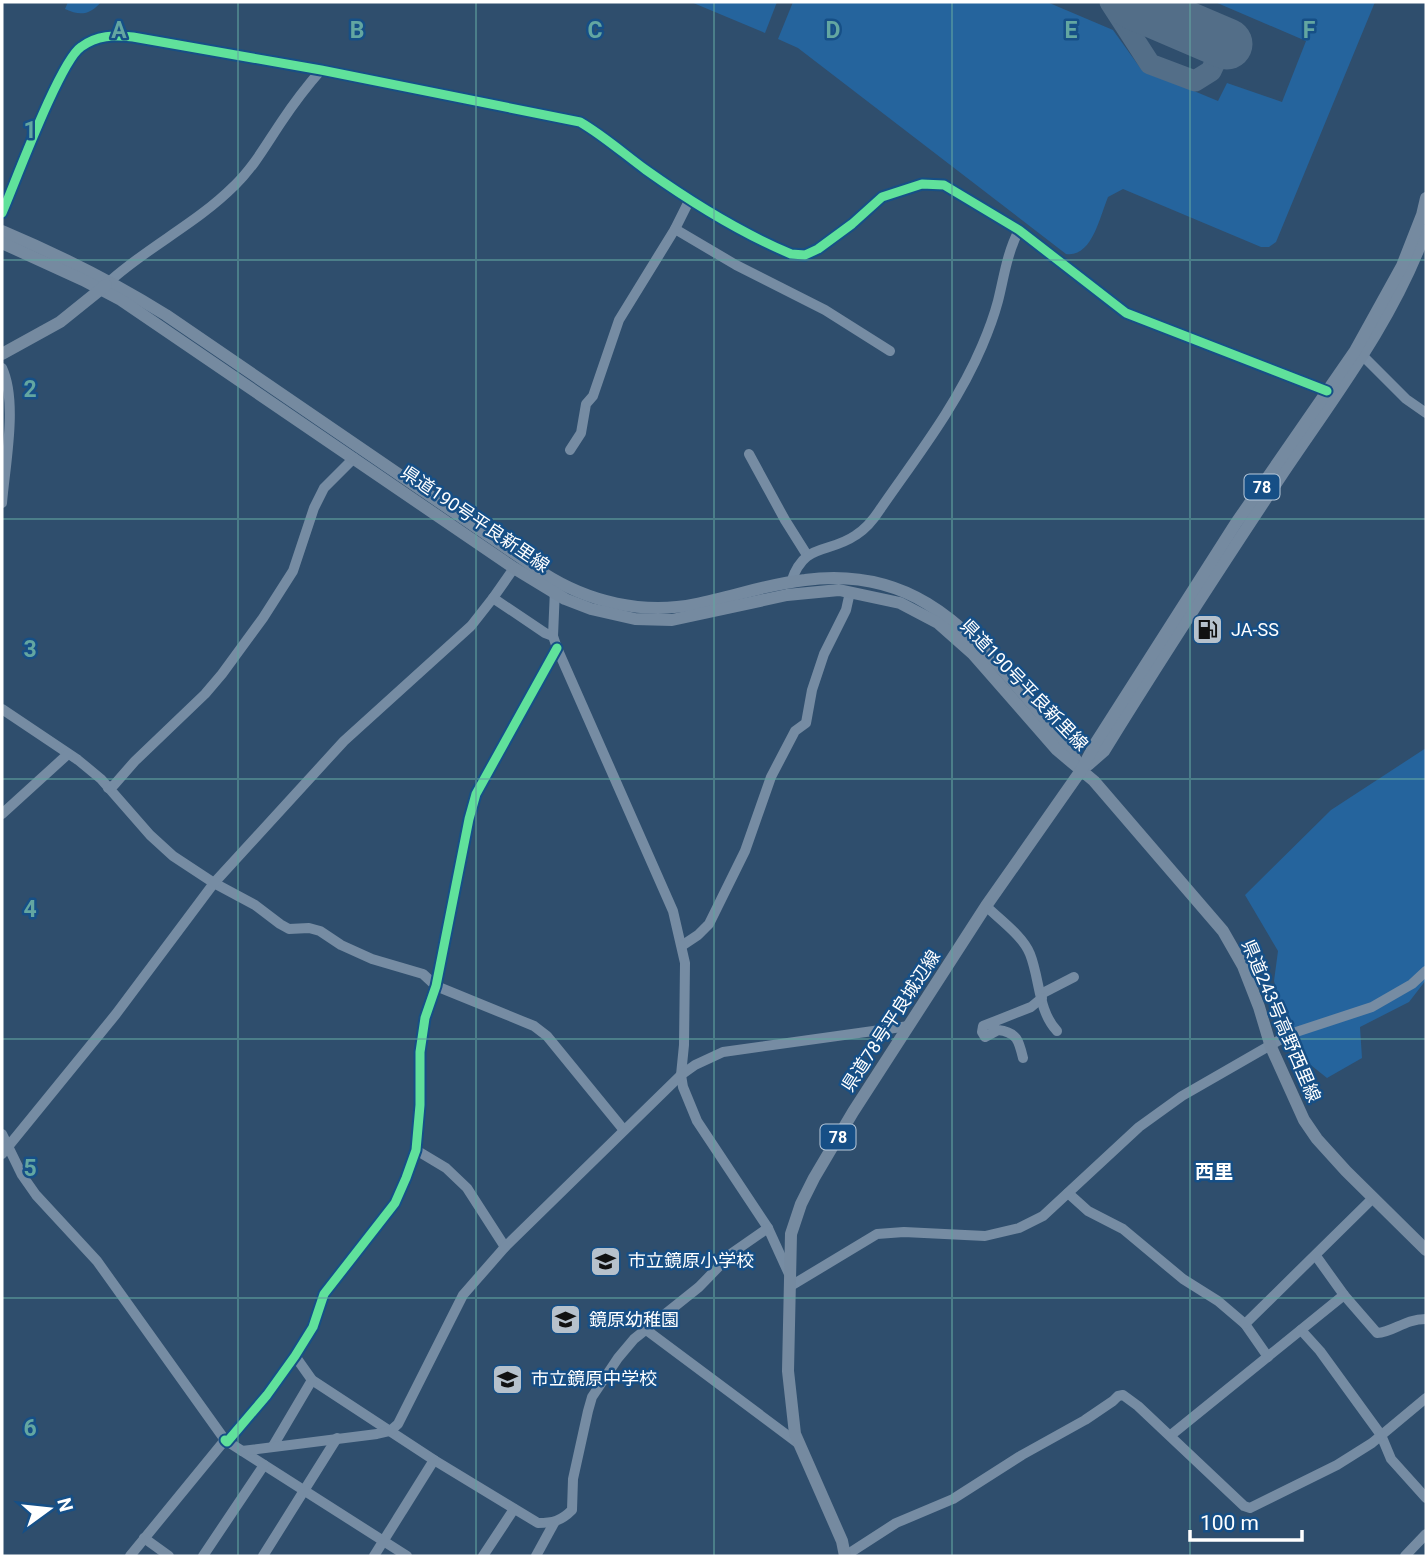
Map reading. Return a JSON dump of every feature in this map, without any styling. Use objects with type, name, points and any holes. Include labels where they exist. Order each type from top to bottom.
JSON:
[{"type":"main road","name":"県道78号平良城辺線","points":[[845,1556],[837,1528],[795,1433],[788,1371],[789,1281],[791,1234],[801,1205],[853,1112],[986,906],[1082,769],[1102,732],[1236,523],[1356,351],[1402,266],[1426,198]]},
{"type":"main road","name":"県道78号平良城辺線","points":[[1082,769],[1104,751],[1175,635],[1364,357],[1412,270],[1426,230]]},
{"type":"main road","points":[[2,231],[106,285]]},
{"type":"main road","points":[[2,243],[106,285]]},
{"type":"main road","points":[[2,354],[60,322],[106,285]]},
{"type":"main road","name":"県道190号平良新里線","points":[[106,285],[121,300],[514,568],[555,587],[629,607],[654,608],[697,604],[791,582],[863,579],[888,586],[939,610],[959,625],[1001,667],[1063,740],[1082,769]]},
{"type":"main road","name":"県道190号平良新里線","points":[[106,285],[166,315],[591,610],[620,617],[672,620],[804,592],[850,592],[900,603],[938,623],[973,654],[1057,750],[1082,769]]},
{"type":"main road","name":"県道243号高野西里線","points":[[1082,769],[1223,931],[1250,984],[1271,1047],[1304,1120],[1332,1157],[1426,1250]]},
{"type":"street","points":[[2,213],[60,77],[74,53],[90,41],[115,35],[321,70],[580,122],[606,137],[645,169],[690,199],[791,254],[805,255],[818,249],[882,197],[922,184],[944,185],[1019,230],[1126,313],[1327,390]]},
{"type":"street","points":[[106,285],[134,260],[191,221],[236,185],[321,70]]},
{"type":"street","points":[[570,450],[581,433],[586,404],[593,396],[619,320],[675,229],[690,199]]},
{"type":"street","points":[[675,229],[736,265],[825,310],[890,351]]},
{"type":"street","points":[[791,582],[797,565],[807,555],[855,537],[870,524],[935,431],[959,393],[982,347],[998,304],[1011,246],[1019,230]]},
{"type":"street","points":[[1364,357],[1406,399],[1426,413]]},
{"type":"street","points":[[2,368],[7,384],[9,416],[2,502]]},
{"type":"street","points":[[749,454],[807,555]]},
{"type":"street","points":[[108,788],[205,694],[222,674],[293,571],[314,508],[324,488],[354,458]]},
{"type":"street","points":[[5,1151],[116,1014],[214,883],[344,741],[471,626],[514,568]]},
{"type":"street","points":[[555,587],[553,636],[556,648],[673,911],[682,945],[685,963],[681,1075],[683,1087],[697,1121],[768,1228],[789,1281],[877,1234],[904,1232],[985,1236],[1019,1228],[1043,1216],[1155,1115],[1182,1096],[1290,1034],[1372,1007],[1412,984],[1426,971]]},
{"type":"street","points":[[682,945],[709,924],[745,851],[771,777],[795,731],[806,723],[812,691],[824,654],[846,610],[850,592]]},
{"type":"street","points":[[494,598],[553,636]]},
{"type":"street","points":[[130,1556],[267,1395],[313,1327],[324,1294],[395,1203],[416,1150],[420,1052],[425,1018],[436,986],[461,854],[476,794],[556,648]]},
{"type":"street","points":[[2,709],[86,766],[160,846],[289,929],[309,928],[320,931],[341,945],[372,959],[423,974],[436,986],[534,1026],[555,1045],[623,1129]]},
{"type":"street","points":[[2,814],[68,754]]},
{"type":"street","points":[[986,906],[1030,952],[1048,1020],[1058,1031]]},
{"type":"street","points":[[1023,1058],[1018,1039],[1013,1034],[998,1030],[985,1037],[983,1026],[1031,1007],[1041,996],[1074,977]]},
{"type":"street","points":[[1010,1014],[1013,1034]]},
{"type":"street","points":[[242,1451],[390,1431],[398,1424],[463,1295],[505,1247],[623,1129],[695,1065],[723,1052],[909,1026]]},
{"type":"street","points":[[2,1134],[5,1151],[36,1195],[97,1261],[226,1441],[407,1556]]},
{"type":"street","points":[[416,1150],[446,1168],[467,1188],[505,1247]]},
{"type":"street","points":[[1068,1193],[1088,1211],[1123,1229],[1183,1279],[1218,1301],[1245,1325],[1268,1357]]},
{"type":"street","points":[[1245,1325],[1372,1199]]},
{"type":"street","points":[[295,1356],[312,1380],[434,1460],[538,1523],[554,1522],[564,1518],[572,1510],[573,1479],[592,1397],[618,1358],[645,1329],[699,1287],[732,1253],[768,1228]]},
{"type":"street","points":[[1315,1256],[1377,1333],[1381,1334],[1405,1321],[1426,1319]]},
{"type":"street","points":[[1171,1435],[1344,1295]]},
{"type":"street","points":[[645,1329],[800,1445]]},
{"type":"street","points":[[1301,1330],[1320,1351],[1381,1435],[1391,1460],[1426,1498]]},
{"type":"street","points":[[273,1446],[312,1380]]},
{"type":"street","points":[[845,1556],[896,1523],[953,1499],[1022,1455],[1086,1420],[1118,1396],[1123,1395],[1171,1435],[1244,1506],[1250,1508],[1337,1465],[1373,1443],[1426,1398]]},
{"type":"street","points":[[263,1556],[337,1438]]},
{"type":"street","points":[[374,1556],[434,1460]]},
{"type":"street","points":[[203,1556],[264,1465]]},
{"type":"street","points":[[482,1556],[514,1509]]},
{"type":"street","points":[[536,1556],[554,1522]]},
{"type":"street","points":[[1405,1556],[1426,1534]]},
{"type":"street","points":[[144,1538],[170,1556]]},
{"type":"shaded area","points":[[68,2],[101,2],[89,12],[75,13],[65,9]]},
{"type":"shaded area","points":[[691,2],[777,2],[765,33]]},
{"type":"shaded area","points":[[793,2],[1047,2],[1113,30],[1141,69],[1218,101],[1227,83],[1282,102],[1306,41],[1215,2],[1375,2],[1276,242],[1269,247],[1261,247],[1123,189],[1108,197],[1089,243],[1075,253],[1066,254],[798,48],[778,39]]},
{"type":"shaded area","points":[[1426,748],[1426,980],[1409,1002],[1360,1027],[1362,1058],[1327,1078],[1292,1050],[1274,981],[1278,951],[1245,895],[1331,810]]},
{"type":"taxiway","points":[[1110,2],[1150,64],[1195,81],[1211,71],[1217,58],[1208,36]]},
{"type":"runway","points":[[1129,2],[1227,44]]},
{"type":"cycle path","points":[[2,213],[50,98],[72,57],[81,47],[99,38],[133,37],[321,70],[580,122],[698,205],[735,227],[791,254],[805,255],[818,249],[882,197],[922,184],[944,185],[1019,230],[1126,313],[1327,391]]},
{"type":"cycle path","points":[[225,1440],[227,1442],[267,1395],[295,1356],[313,1327],[324,1294],[395,1203],[406,1178],[416,1150],[420,1105],[420,1052],[425,1018],[436,986],[476,794],[557,648]]},
{"type":"place","name":"JA-SS","points":[[1208,630]]},
{"type":"place","name":"市立鏡原小学校","points":[[605,1261]]},
{"type":"place","name":"鏡原幼稚園","points":[[566,1320]]},
{"type":"place","name":"市立鏡原中学校","points":[[508,1379]]},
{"type":"district","name":"西里","points":[[1214,1171]]}]
